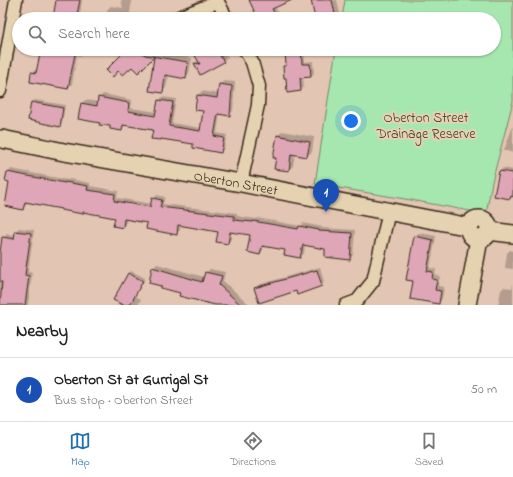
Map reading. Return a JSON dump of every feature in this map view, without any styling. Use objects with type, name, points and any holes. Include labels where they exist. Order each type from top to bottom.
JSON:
[{"type":"street","points":[[14,12],[16,0]]},
{"type":"street","points":[[191,12],[217,1],[223,12]]},
{"type":"street","points":[[0,91],[12,23]]},
{"type":"street","points":[[241,183],[258,105],[259,86],[252,62],[248,56]]},
{"type":"street","name":"Oberton Street","points":[[1,137],[64,152],[389,211],[479,233],[513,234]]},
{"type":"street","points":[[346,305],[356,301],[373,281],[389,211]]},
{"type":"street","points":[[467,305],[479,233]]},
{"type":"green space","name":"Oberton Street Drainage Reserve","points":[[345,0],[513,0],[513,101],[492,182],[486,214],[315,184],[335,56],[501,56],[501,12],[343,12]]},
{"type":"building","points":[[56,0],[80,0],[77,12],[54,12]]},
{"type":"building","points":[[249,0],[292,0],[272,9],[274,12],[255,12]]},
{"type":"building","points":[[311,0],[332,0],[335,12],[314,12]]},
{"type":"building","points":[[40,56],[75,56],[68,89],[30,82],[31,72],[36,73]]},
{"type":"building","points":[[120,56],[151,56],[188,62],[186,79],[165,75],[163,93],[149,91],[154,57],[138,73],[132,67],[123,75],[118,71],[113,77],[106,70]]},
{"type":"building","points":[[195,56],[220,56],[224,62],[200,75],[194,63],[200,64]]},
{"type":"building","points":[[285,56],[301,56],[302,64],[310,64],[311,77],[300,78],[301,91],[287,93],[286,78],[284,78],[283,66],[286,66]]},
{"type":"building","points":[[219,84],[232,86],[230,116],[218,114],[214,136],[224,138],[221,153],[193,148],[193,144],[151,139],[153,130],[123,125],[122,131],[110,129],[110,126],[99,125],[100,123],[78,119],[81,103],[97,106],[98,97],[129,103],[128,111],[155,116],[158,100],[173,102],[169,126],[200,131],[203,111],[195,110],[197,95],[217,98]]},
{"type":"building","points":[[31,102],[63,108],[60,127],[28,120]]},
{"type":"building","points":[[277,135],[310,142],[307,157],[291,154],[289,171],[274,169],[276,158],[273,158]]},
{"type":"building","points":[[499,171],[513,173],[513,197],[511,196],[510,199],[494,196]]},
{"type":"building","points":[[7,172],[88,186],[87,190],[115,194],[114,201],[150,207],[152,198],[162,200],[160,207],[234,216],[234,220],[253,221],[298,229],[299,226],[319,231],[352,233],[350,260],[325,257],[325,249],[303,245],[300,258],[284,255],[285,250],[262,246],[260,255],[247,252],[250,235],[230,232],[228,244],[216,242],[218,232],[178,225],[177,235],[146,229],[147,223],[124,219],[123,228],[113,226],[115,218],[83,212],[83,214],[25,202],[23,210],[5,206],[9,182],[5,181]]},
{"type":"building","points":[[15,231],[31,233],[25,275],[29,276],[25,305],[0,305],[2,282],[0,281],[0,253],[2,237],[14,239]]},
{"type":"building","points":[[414,236],[433,240],[427,271],[433,272],[432,279],[437,280],[435,290],[441,291],[439,304],[410,299],[413,281],[406,280]]},
{"type":"building","points":[[152,267],[202,282],[205,272],[222,276],[219,285],[241,305],[215,305],[179,296],[180,293],[149,283]]},
{"type":"building","points":[[317,270],[322,286],[297,295],[296,291],[259,303],[254,288]]},
{"type":"building","points":[[128,273],[143,281],[130,305],[123,305],[113,300]]},
{"type":"place","name":"Oberton St at Gurrigal St","points":[[326,212]]}]
